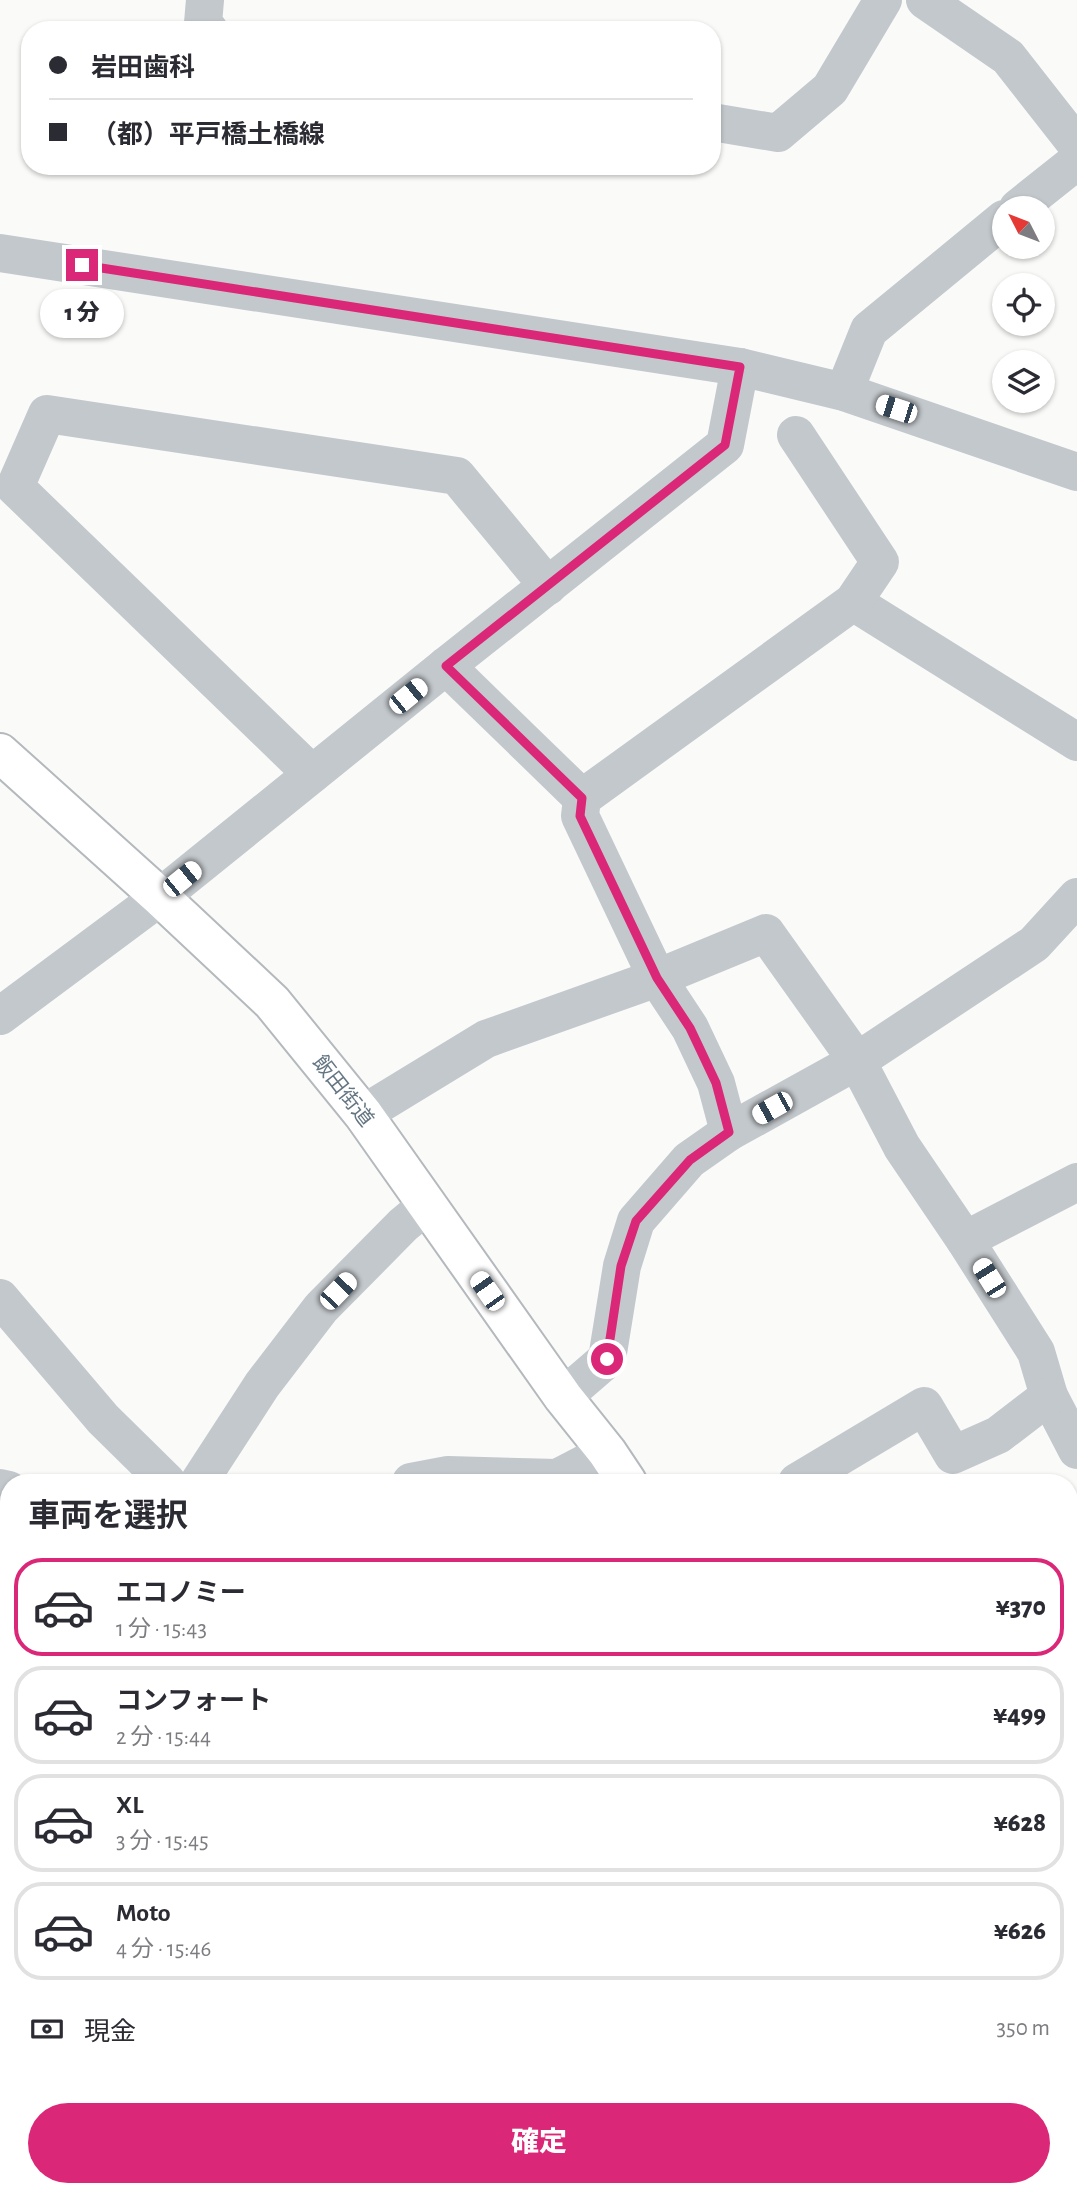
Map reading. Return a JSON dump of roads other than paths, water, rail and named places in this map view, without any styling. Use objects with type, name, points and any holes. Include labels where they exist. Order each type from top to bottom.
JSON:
[{"type":"highway","name":"飯田街道","points":[[0,753],[272,1002],[363,1114],[562,1397],[606,1472]]},
{"type":"street","points":[[203,21],[205,0]]},
{"type":"street","points":[[721,124],[778,133],[830,89],[883,0]]},
{"type":"street","points":[[925,0],[1008,57],[1077,145]]},
{"type":"street","points":[[1033,196],[1077,160]]},
{"type":"street","points":[[844,392],[869,330],[992,229]]},
{"type":"street","points":[[0,253],[740,367],[844,392],[1077,472]]},
{"type":"street","points":[[0,1016],[160,897],[725,445],[740,367]]},
{"type":"street","points":[[312,774],[15,487],[47,414],[457,476],[548,586]]},
{"type":"street","points":[[729,1132],[716,1083],[690,1028],[657,978],[580,816],[582,798],[853,602],[880,562],[796,435]]},
{"type":"street","points":[[853,602],[1077,742]]},
{"type":"street","points":[[446,666],[582,798]]},
{"type":"street","points":[[562,1397],[607,1359],[621,1266],[636,1221],[690,1160],[729,1132],[857,1061],[1034,944],[1077,897]]},
{"type":"street","points":[[363,1114],[485,1040],[657,978],[766,933],[857,1061],[902,1147],[1036,1352],[1049,1396],[1077,1450]]},
{"type":"street","points":[[965,1240],[1077,1182]]},
{"type":"street","points":[[204,1474],[262,1385],[321,1308],[426,1205]]},
{"type":"street","points":[[0,1298],[103,1419],[159,1474]]},
{"type":"street","points":[[810,1474],[924,1406],[953,1455],[998,1435],[1049,1396]]}]
